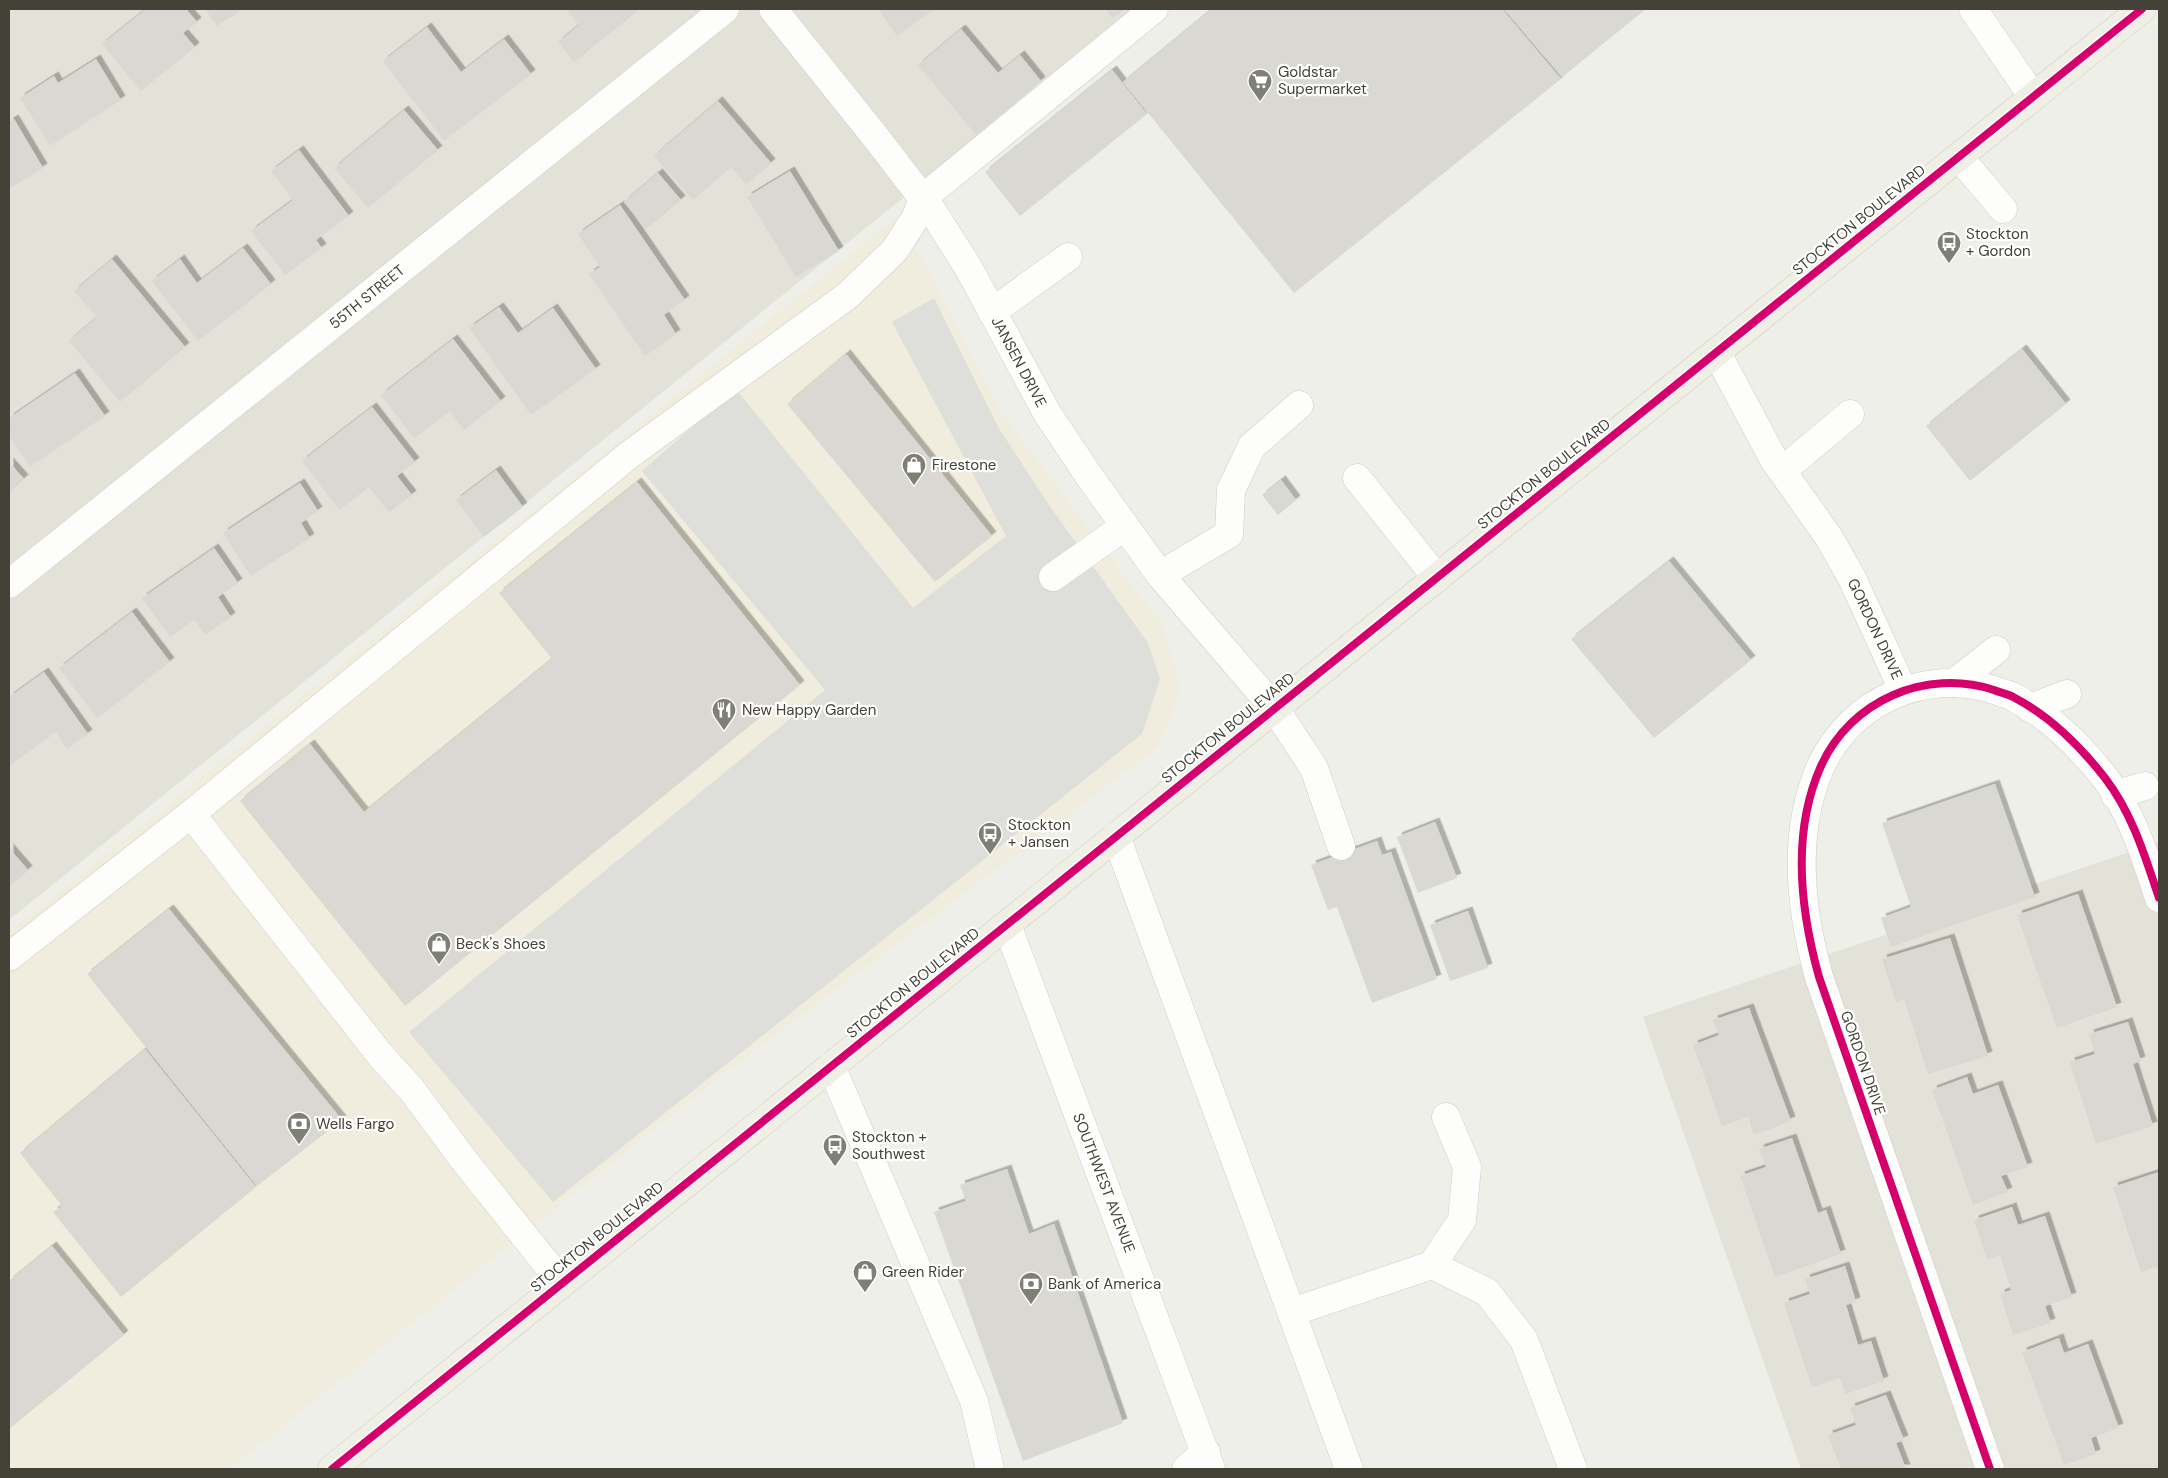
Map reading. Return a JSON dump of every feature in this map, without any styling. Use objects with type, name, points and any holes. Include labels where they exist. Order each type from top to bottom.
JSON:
[{"type":"main road","name":"STOCKTON BOULEVARD","points":[[332,1469],[2142,9]]},
{"type":"street","name":"55TH STREET","points":[[9,584],[725,9]]},
{"type":"street","name":"JANSEN DRIVE","points":[[773,9],[923,198],[968,267],[1047,413],[1160,575],[1275,709],[1314,768],[1341,846]]},
{"type":"street","points":[[9,957],[191,814],[629,454],[848,296],[894,251],[916,217],[923,198],[1154,9]]},
{"type":"street","points":[[1973,9],[2033,97]]},
{"type":"street","points":[[1959,157],[2004,209]]},
{"type":"street","points":[[992,312],[1068,257]]},
{"type":"street","name":"GORDON DRIVE","points":[[1717,353],[1782,471],[1828,536],[1852,578],[1903,690],[1881,700],[1843,730],[1821,766],[1809,805],[1802,848],[1801,892],[1807,935],[1818,977],[1990,1469]]},
{"type":"street","points":[[1160,575],[1230,534],[1231,490],[1252,446],[1299,405]]},
{"type":"street","points":[[1782,471],[1850,414]]},
{"type":"street","points":[[1357,478],[1437,578]]},
{"type":"street","points":[[1053,577],[1125,526]]},
{"type":"street","points":[[1954,683],[1996,650]]},
{"type":"street","points":[[1903,690],[1936,682],[1974,684],[2014,697],[2049,720],[2079,748],[2106,779],[2127,814],[2159,898]]},
{"type":"street","points":[[2030,708],[2068,694]]},
{"type":"street","points":[[2115,795],[2145,786]]},
{"type":"street","points":[[191,814],[381,1056],[412,1090],[463,1159],[562,1283]]},
{"type":"street","points":[[1116,836],[1349,1469]]},
{"type":"street","name":"SOUTHWEST AVENUE","points":[[1007,925],[1201,1464]]},
{"type":"street","points":[[830,1066],[974,1401],[990,1469]]},
{"type":"street","points":[[1292,1312],[1432,1265],[1462,1220],[1468,1167],[1446,1117]]},
{"type":"street","points":[[1432,1265],[1487,1292],[1524,1340],[1573,1469]]},
{"type":"shaded area","points":[[9,9],[1137,9],[9,920]]},
{"type":"shaded area","points":[[894,219],[921,257],[1003,415],[1162,625],[1181,689],[1158,747],[716,1080],[229,1469],[9,1469],[9,932]]},
{"type":"shaded area","points":[[934,298],[998,427],[1049,505],[1148,643],[1160,679],[1142,734],[553,1202],[409,1032],[825,690],[642,471],[736,389],[913,608],[1006,536],[892,322]]},
{"type":"shaded area","points":[[2159,842],[2159,1469],[1801,1469],[1643,1017]]},
{"type":"building","points":[[146,9],[186,9],[197,22],[183,33],[195,47],[141,91],[102,44]]},
{"type":"building","points":[[205,9],[243,9],[217,26]]},
{"type":"building","points":[[566,9],[640,9],[574,62],[558,42],[579,25]]},
{"type":"building","points":[[878,9],[935,9],[897,36]]},
{"type":"building","points":[[1106,9],[1125,9],[1112,18]]},
{"type":"building","points":[[1212,9],[1502,9],[1561,79],[1294,293],[1123,82]]},
{"type":"building","points":[[1504,9],[1646,9],[1562,77]]},
{"type":"building","points":[[427,27],[461,72],[504,39],[531,74],[444,141],[383,61]]},
{"type":"building","points":[[961,29],[998,73],[1020,55],[1041,81],[976,135],[918,65]]},
{"type":"building","points":[[96,59],[121,100],[50,146],[20,98],[54,76],[58,83]]},
{"type":"building","points":[[1112,70],[1147,114],[1020,216],[985,172]]},
{"type":"building","points":[[718,101],[771,163],[746,185],[731,167],[693,200],[654,156]]},
{"type":"building","points":[[404,110],[438,150],[368,208],[334,168]]},
{"type":"building","points":[[14,119],[43,168],[9,189],[9,122]]},
{"type":"building","points":[[299,150],[349,216],[316,240],[322,248],[285,275],[251,231],[293,200],[271,171]]},
{"type":"building","points":[[790,171],[839,251],[796,277],[747,197]]},
{"type":"building","points":[[658,173],[681,200],[646,229],[624,202]]},
{"type":"building","points":[[620,205],[685,300],[664,315],[676,334],[645,356],[589,274],[600,267],[578,234]]},
{"type":"building","points":[[243,248],[271,284],[198,341],[152,281],[180,259],[197,283]]},
{"type":"building","points":[[112,259],[185,347],[120,402],[69,341],[97,317],[74,291]]},
{"type":"building","points":[[499,307],[518,333],[553,308],[596,369],[531,415],[469,328]]},
{"type":"building","points":[[453,339],[501,401],[464,430],[450,411],[414,438],[381,395]]},
{"type":"building","points":[[2022,349],[2066,404],[1970,481],[1926,426]]},
{"type":"building","points":[[846,354],[992,536],[935,582],[787,404]]},
{"type":"building","points":[[75,373],[105,416],[30,467],[9,436],[9,418]]},
{"type":"building","points":[[372,407],[415,462],[397,476],[412,495],[389,512],[369,487],[339,510],[302,461]]},
{"type":"building","points":[[9,462],[24,479],[9,492]]},
{"type":"building","points":[[496,470],[523,507],[484,537],[456,500]]},
{"type":"building","points":[[1281,480],[1296,500],[1278,515],[1262,495]]},
{"type":"building","points":[[637,482],[800,685],[405,1006],[240,801],[310,744],[364,812],[552,659],[499,593]]},
{"type":"building","points":[[300,483],[318,511],[301,523],[310,538],[251,576],[223,533]]},
{"type":"building","points":[[214,548],[238,583],[218,597],[231,617],[205,635],[194,620],[170,637],[142,598]]},
{"type":"building","points":[[1669,561],[1751,660],[1654,738],[1571,639]]},
{"type":"building","points":[[132,612],[170,662],[97,718],[59,668]]},
{"type":"building","points":[[44,672],[88,734],[67,749],[56,732],[9,766],[9,697]]},
{"type":"building","points":[[1995,784],[2035,897],[1891,947],[1881,918],[1911,907],[1882,823]]},
{"type":"building","points":[[1435,822],[1457,878],[1418,893],[1397,837]]},
{"type":"building","points":[[1377,841],[1382,855],[1391,852],[1437,979],[1372,1003],[1337,907],[1328,910],[1311,865]]},
{"type":"building","points":[[9,848],[28,870],[9,887]]},
{"type":"building","points":[[2078,894],[2117,1007],[2057,1028],[2017,915]]},
{"type":"building","points":[[169,909],[342,1120],[257,1186],[87,974]]},
{"type":"building","points":[[1468,911],[1488,968],[1450,981],[1430,925]]},
{"type":"building","points":[[1950,938],[1988,1056],[1928,1074],[1904,999],[1896,1002],[1882,959]]},
{"type":"building","points":[[1749,1008],[1791,1121],[1754,1135],[1748,1117],[1722,1126],[1693,1045],[1719,1035],[1713,1020]]},
{"type":"building","points":[[2128,1022],[2141,1061],[2133,1064],[2153,1126],[2096,1144],[2070,1062],[2095,1054],[2089,1034]]},
{"type":"building","points":[[145,1049],[256,1187],[121,1297],[53,1212],[62,1206],[20,1153]]},
{"type":"building","points":[[1967,1077],[1973,1094],[1998,1085],[2028,1167],[2001,1176],[2008,1192],[1973,1205],[1932,1090]]},
{"type":"building","points":[[1792,1138],[1818,1213],[1826,1210],[1841,1254],[1775,1277],[1740,1176],[1766,1167],[1759,1149]]},
{"type":"building","points":[[1007,1169],[1029,1234],[1054,1224],[1123,1423],[1023,1461],[934,1212],[966,1201],[960,1185]]},
{"type":"building","points":[[2159,1172],[2159,1266],[2141,1272],[2113,1187]]},
{"type":"building","points":[[2012,1207],[2018,1225],[2045,1216],[2072,1297],[2045,1306],[2051,1323],[2013,1335],[2000,1294],[2011,1290],[2000,1255],[1987,1260],[1974,1220]]},
{"type":"building","points":[[52,1246],[124,1335],[9,1429],[9,1281]]},
{"type":"building","points":[[1845,1266],[1856,1302],[1846,1305],[1858,1345],[1871,1341],[1884,1381],[1845,1394],[1840,1378],[1812,1387],[1784,1303],[1810,1294],[1805,1279]]},
{"type":"building","points":[[2059,1338],[2064,1353],[2088,1344],[2119,1428],[2091,1438],[2096,1454],[2064,1465],[2022,1352]]},
{"type":"building","points":[[1886,1395],[1904,1440],[1896,1443],[1906,1469],[1841,1469],[1828,1435],[1856,1425],[1850,1408]]},
{"type":"cycle path","points":[[332,1469],[2142,9]]},
{"type":"cycle path","points":[[1990,1469],[1819,977],[1812,951],[1803,898],[1802,844],[1805,818],[1821,766],[1834,743],[1851,723],[1871,707],[1893,695],[1917,687],[1942,683],[1968,684],[2013,697],[2053,723],[2075,744],[2105,778],[2130,820],[2159,898]]},
{"type":"place","name":"Goldstar Supermarket","points":[[1260,102]]},
{"type":"place","name":"Stockton + Gordon","points":[[1949,264]]},
{"type":"place","name":"Firestone","points":[[914,486]]},
{"type":"place","name":"New Happy Garden","points":[[724,731]]},
{"type":"place","name":"Stockton + Jansen","points":[[990,855]]},
{"type":"place","name":"Beck's Shoes","points":[[439,965]]},
{"type":"place","name":"Wells Fargo","points":[[299,1145]]},
{"type":"place","name":"Stockton + Southwest","points":[[835,1167]]},
{"type":"place","name":"Green Rider","points":[[865,1293]]},
{"type":"place","name":"Bank of America","points":[[1031,1305]]}]
